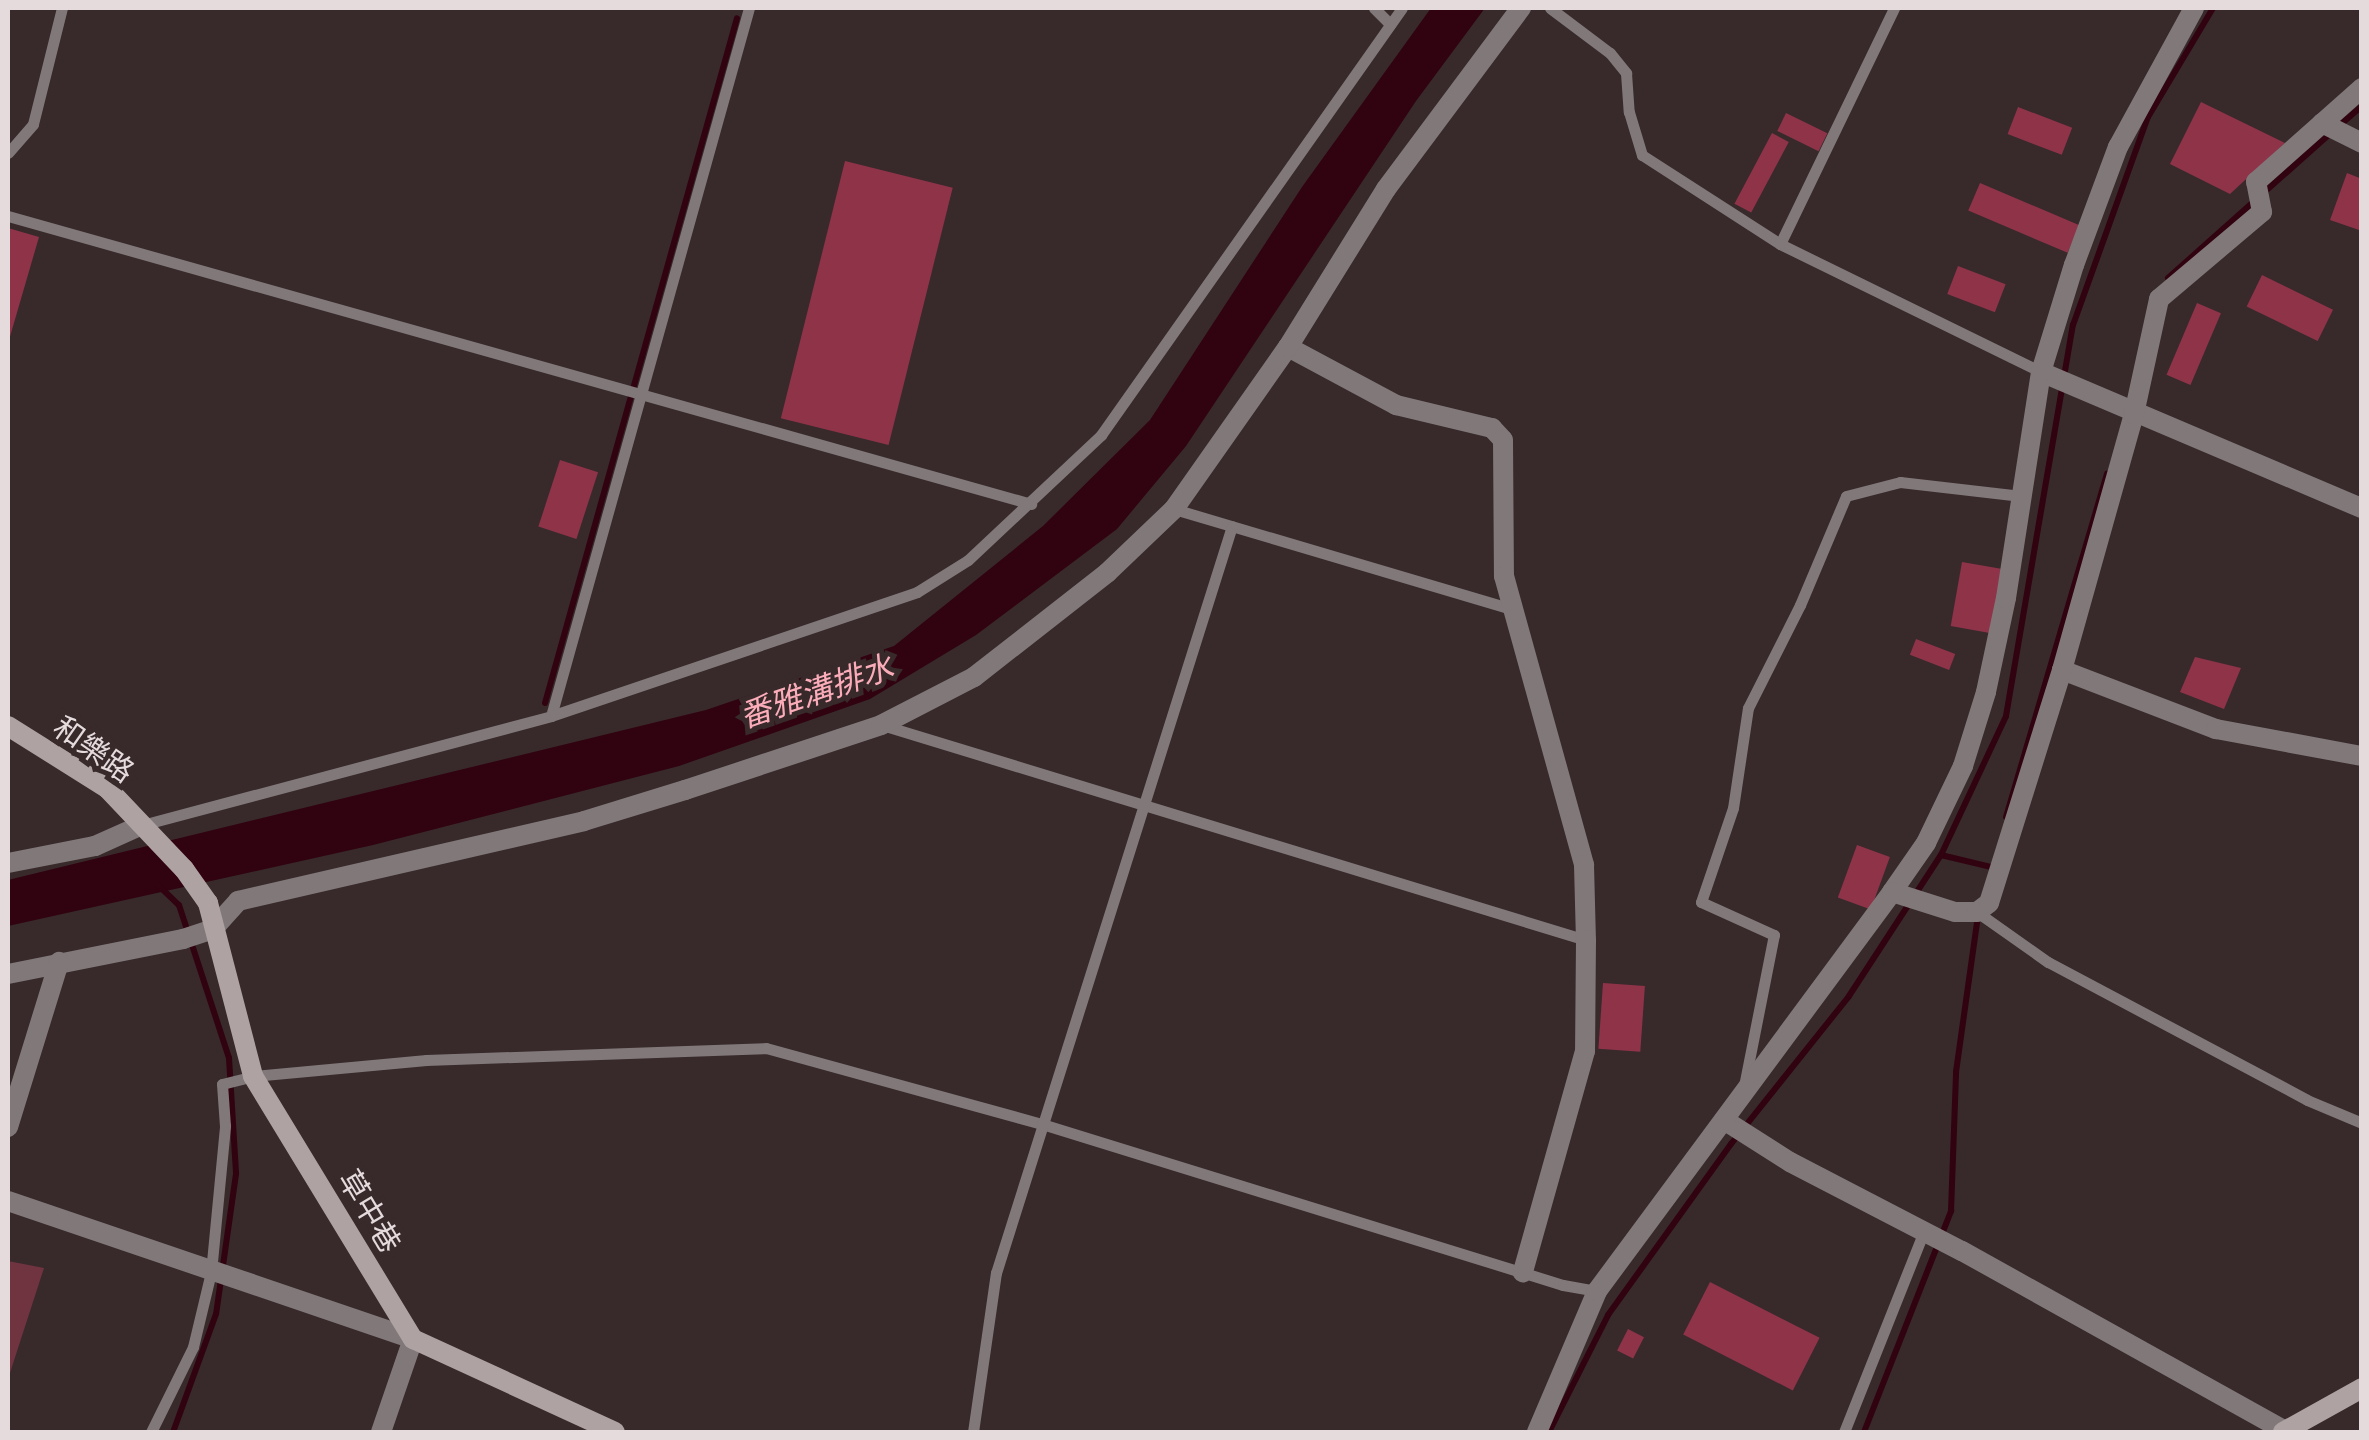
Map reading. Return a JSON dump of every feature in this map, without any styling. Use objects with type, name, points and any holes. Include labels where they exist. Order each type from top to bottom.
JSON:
[{"type":"street","points":[[8,974],[183,939],[214,928],[238,900],[584,821],[881,725],[974,678],[1108,573],[1174,509],[1288,346],[1386,189],[1522,8]]},
{"type":"street","points":[[1536,1432],[1597,1291],[1736,1127],[1742,1096],[1926,843],[1963,766],[2002,617],[2041,372],[2118,147],[2194,8]]},
{"type":"street","points":[[1892,892],[1955,912],[1978,912],[1996,888],[2134,414],[2159,299],[2262,212],[2256,182],[2362,88]]},
{"type":"street","points":[[2322,123],[2362,142]]},
{"type":"street","points":[[1288,346],[1396,405],[1492,428],[1503,440],[1504,576],[1584,865],[1586,940],[1585,1051],[1523,1272]]},
{"type":"street","points":[[2041,372],[2362,508]]},
{"type":"street","points":[[2062,670],[2216,729],[2362,756]]},
{"type":"street","name":"和樂路","points":[[8,726],[106,788],[184,869],[208,904]]},
{"type":"street","points":[[8,863],[95,846],[142,825]]},
{"type":"street","name":"草中巷","points":[[208,904],[253,1076],[413,1339]]},
{"type":"street","points":[[8,1127],[59,962]]},
{"type":"street","points":[[1736,1127],[1790,1162],[2284,1432],[2362,1388]]},
{"type":"street","points":[[8,1201],[413,1339],[615,1432]]},
{"type":"street","points":[[381,1432],[413,1339]]},
{"type":"lane","points":[[8,153],[32,124],[62,8]]},
{"type":"lane","points":[[551,716],[748,8]]},
{"type":"lane","points":[[1374,8],[1390,24]]},
{"type":"lane","points":[[142,825],[551,716],[917,592],[968,560],[1101,435],[1402,8]]},
{"type":"lane","points":[[1550,8],[1610,52],[1626,74],[1629,112],[1642,155],[1780,244],[2041,372]]},
{"type":"lane","points":[[1780,244],[1894,8]]},
{"type":"lane","points":[[8,216],[1031,504]]},
{"type":"lane","points":[[1742,1096],[1774,935],[1701,902],[1733,808],[1748,708],[1800,605],[1846,496],[1900,482],[2021,496]]},
{"type":"lane","points":[[1174,509],[1516,610]]},
{"type":"lane","points":[[973,1432],[996,1273],[1232,526]]},
{"type":"lane","points":[[881,725],[1586,940]]},
{"type":"lane","points":[[1978,912],[2048,962],[2307,1100],[2362,1123]]},
{"type":"lane","points":[[151,1432],[193,1346],[211,1272],[225,1126],[222,1084],[253,1076],[426,1060],[745,1045],[1042,1124],[1523,1272],[1597,1291]]},
{"type":"lane","points":[[1844,1432],[1923,1233]]},
{"type":"shaded area","points":[[8,1261],[44,1268],[8,1379]]},
{"type":"water","name":"番雅溝排水","points":[[1431,8],[1485,8],[1416,101],[1186,446],[1117,529],[976,635],[870,699],[679,766],[373,845],[8,926],[8,880],[706,710],[894,646],[1043,526],[1150,420],[1302,187]]},
{"type":"building","points":[[2201,102],[2285,143],[2230,194],[2170,164]]},
{"type":"building","points":[[2018,107],[2072,128],[2062,155],[2008,134]]},
{"type":"building","points":[[1786,113],[1827,133],[1819,151],[1777,131]]},
{"type":"building","points":[[1772,133],[1789,142],[1751,213],[1734,204]]},
{"type":"building","points":[[845,161],[953,188],[889,445],[781,418]]},
{"type":"building","points":[[2347,173],[2362,179],[2362,231],[2330,220]]},
{"type":"building","points":[[1980,183],[2079,225],[2068,253],[1968,211]]},
{"type":"building","points":[[8,228],[39,237],[9,340],[8,340]]},
{"type":"building","points":[[1958,266],[2006,284],[1995,312],[1947,294]]},
{"type":"building","points":[[2262,275],[2333,310],[2318,341],[2247,306]]},
{"type":"building","points":[[2197,303],[2221,313],[2190,385],[2167,375]]},
{"type":"building","points":[[560,460],[598,472],[576,539],[538,527]]},
{"type":"building","points":[[1962,562],[2002,569],[1991,633],[1951,626]]},
{"type":"building","points":[[1916,639],[1955,654],[1949,670],[1910,655]]},
{"type":"building","points":[[2195,657],[2241,668],[2224,709],[2180,692]]},
{"type":"building","points":[[1857,845],[1890,857],[1871,910],[1838,898]]},
{"type":"building","points":[[1603,983],[1645,986],[1640,1052],[1598,1049]]},
{"type":"building","points":[[1710,1282],[1820,1338],[1793,1390],[1683,1335]]},
{"type":"building","points":[[1628,1329],[1644,1337],[1633,1359],[1617,1350]]},
{"type":"waterway","points":[[1549,1432],[1608,1315],[1731,1144],[1849,996],[1941,855],[2006,716],[2073,325],[2148,117],[2213,8]]},
{"type":"waterway","points":[[545,703],[737,18]]},
{"type":"waterway","points":[[2340,125],[2362,106]]},
{"type":"waterway","points":[[2168,278],[2331,133]]},
{"type":"waterway","points":[[2006,817],[2107,474]]},
{"type":"waterway","points":[[1941,855],[1991,867]]},
{"type":"waterway","points":[[158,885],[179,905],[229,1058],[236,1174],[216,1314],[173,1432]]},
{"type":"waterway","points":[[1864,1432],[1951,1211],[1956,1072],[1978,915]]}]
